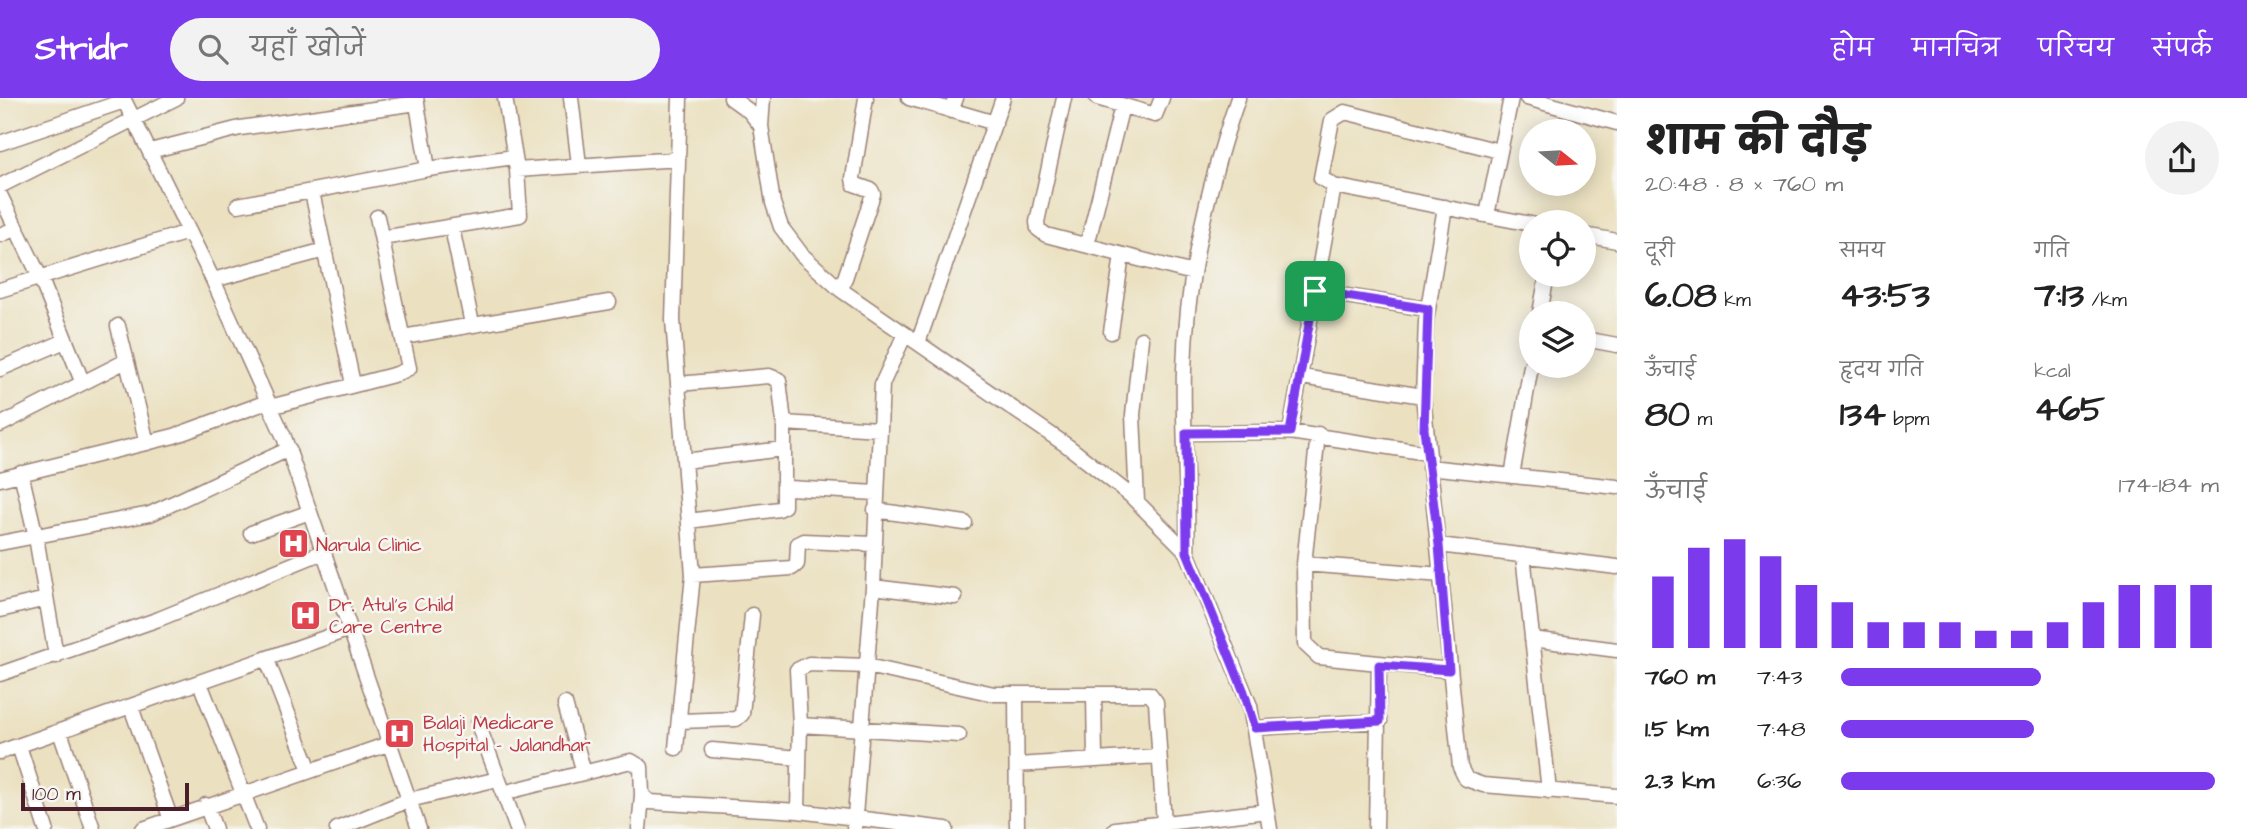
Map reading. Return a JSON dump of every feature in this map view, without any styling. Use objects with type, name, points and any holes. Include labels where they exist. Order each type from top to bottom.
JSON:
[{"type":"street","points":[[0,186],[176,98]]},
{"type":"street","points":[[382,238],[520,215],[516,163],[505,98]]},
{"type":"street","points":[[571,98],[579,165]]},
{"type":"street","points":[[676,748],[694,575],[673,320],[680,98]]},
{"type":"street","points":[[731,98],[749,111],[761,126]]},
{"type":"street","points":[[763,98],[761,126],[773,203],[781,227],[802,255],[841,290],[1069,447],[1137,502],[1187,552]]},
{"type":"street","points":[[841,290],[873,194],[871,190],[854,184],[853,178],[866,98]]},
{"type":"street","points":[[909,98],[954,105],[995,122]]},
{"type":"street","points":[[918,343],[1003,98]]},
{"type":"street","points":[[1064,98],[1037,226],[1046,234],[1193,273]]},
{"type":"street","points":[[1097,98],[1155,115],[1162,98]]},
{"type":"street","points":[[1238,98],[1217,159],[1193,273],[1184,371],[1187,552],[1244,692],[1255,728],[1270,829]]},
{"type":"street","points":[[1487,215],[1511,98]]},
{"type":"street","points":[[1527,98],[1617,124]]},
{"type":"street","points":[[0,144],[124,100],[213,280],[289,449],[419,829]]},
{"type":"street","points":[[150,151],[240,128],[417,100],[428,169]]},
{"type":"street","points":[[1087,245],[1122,106]]},
{"type":"street","points":[[1499,151],[1351,113],[1340,113],[1332,120],[1321,174],[1322,181],[1334,186],[1519,222]]},
{"type":"street","points":[[238,205],[428,169],[516,163],[579,165],[678,159]]},
{"type":"street","points":[[1290,432],[1302,377],[1334,186]]},
{"type":"street","points":[[312,192],[353,384]]},
{"type":"street","points":[[0,195],[40,277],[82,381]]},
{"type":"street","points":[[1445,207],[1428,309],[1423,396],[1449,670],[1463,775],[1472,783],[1483,785],[1549,791],[1616,792]]},
{"type":"street","points":[[0,479],[147,443],[269,404],[407,371],[410,365],[377,218]]},
{"type":"street","points":[[0,235],[17,228]]},
{"type":"street","points":[[452,228],[472,324]]},
{"type":"street","points":[[0,290],[188,232]]},
{"type":"street","points":[[1596,237],[1617,241]]},
{"type":"street","points":[[213,280],[324,250]]},
{"type":"street","points":[[1111,332],[1122,255]]},
{"type":"street","points":[[1315,291],[1428,309]]},
{"type":"street","points":[[403,337],[609,302]]},
{"type":"street","points":[[118,326],[147,443]]},
{"type":"street","points":[[855,824],[873,587],[879,429],[886,370],[905,334]]},
{"type":"street","points":[[1137,502],[1133,415],[1141,339]]},
{"type":"street","points":[[0,369],[65,341]]},
{"type":"street","points":[[1596,341],[1617,345]]},
{"type":"street","points":[[0,425],[126,361]]},
{"type":"street","points":[[1302,377],[1423,396]]},
{"type":"street","points":[[678,384],[774,378],[782,384],[783,506],[779,509],[689,521]]},
{"type":"street","points":[[1512,476],[1529,378]]},
{"type":"street","points":[[784,423],[879,429]]},
{"type":"street","points":[[1186,433],[1290,432],[1318,435],[1512,476],[1617,487]]},
{"type":"street","points":[[1318,435],[1304,564],[1305,644],[1308,650],[1319,657],[1449,670]]},
{"type":"street","points":[[0,543],[150,514],[289,449]]},
{"type":"street","points":[[684,461],[783,449]]},
{"type":"street","points":[[21,473],[36,537],[56,656]]},
{"type":"street","points":[[784,492],[789,488],[876,493]]},
{"type":"street","points":[[875,510],[965,523]]},
{"type":"street","points":[[251,533],[310,512]]},
{"type":"street","points":[[694,575],[792,568],[797,564],[798,544],[804,541],[873,544]]},
{"type":"street","points":[[1439,545],[1617,567]]},
{"type":"street","points":[[0,674],[198,604],[323,552]]},
{"type":"street","points":[[1522,555],[1549,791]]},
{"type":"street","points":[[1304,564],[1441,575]]},
{"type":"street","points":[[873,587],[955,597]]},
{"type":"street","points":[[0,610],[46,599]]},
{"type":"street","points":[[680,721],[736,719],[741,714],[752,615]]},
{"type":"street","points":[[0,752],[350,629]]},
{"type":"street","points":[[1532,639],[1617,650]]},
{"type":"street","points":[[267,660],[310,770]]},
{"type":"street","points":[[798,811],[800,725],[796,674],[799,668],[809,664],[867,666],[980,692],[1094,695],[1146,692],[1153,696],[1159,756],[1161,826]]},
{"type":"street","points":[[1376,829],[1379,665]]},
{"type":"street","points":[[200,683],[257,829]]},
{"type":"street","points":[[1016,695],[1017,829]]},
{"type":"street","points":[[1094,695],[1095,760]]},
{"type":"street","points":[[565,704],[584,773]]},
{"type":"street","points":[[131,708],[170,817]]},
{"type":"street","points":[[1255,728],[1380,721]]},
{"type":"street","points":[[478,724],[517,829]]},
{"type":"street","points":[[800,725],[960,735]]},
{"type":"street","points":[[60,732],[93,829]]},
{"type":"street","points":[[143,829],[170,817],[388,744]]},
{"type":"street","points":[[19,746],[46,829]]},
{"type":"street","points":[[712,750],[799,758]]},
{"type":"street","points":[[1017,765],[1159,756]]},
{"type":"street","points":[[337,829],[409,800],[584,773],[635,761],[641,767],[639,829]]},
{"type":"street","points":[[642,795],[650,802],[798,811],[855,824],[946,829]]},
{"type":"street","points":[[206,805],[215,829]]},
{"type":"street","points":[[1115,829],[1161,826],[1267,811]]},
{"type":"place","name":"Narula Clinic","points":[[293,544]]},
{"type":"place","name":"Dr. Atul's Child Care Centre","points":[[306,615]]},
{"type":"place","name":"Balaji Medicare Hospital - Jalandhar","points":[[400,733]]},
{"type":"route","points":[[1315,291],[1428,309],[1424,429],[1439,545],[1449,670],[1379,665],[1380,721],[1255,728],[1250,706],[1187,552],[1189,488],[1186,433],[1290,432],[1302,377],[1315,291]]}]
